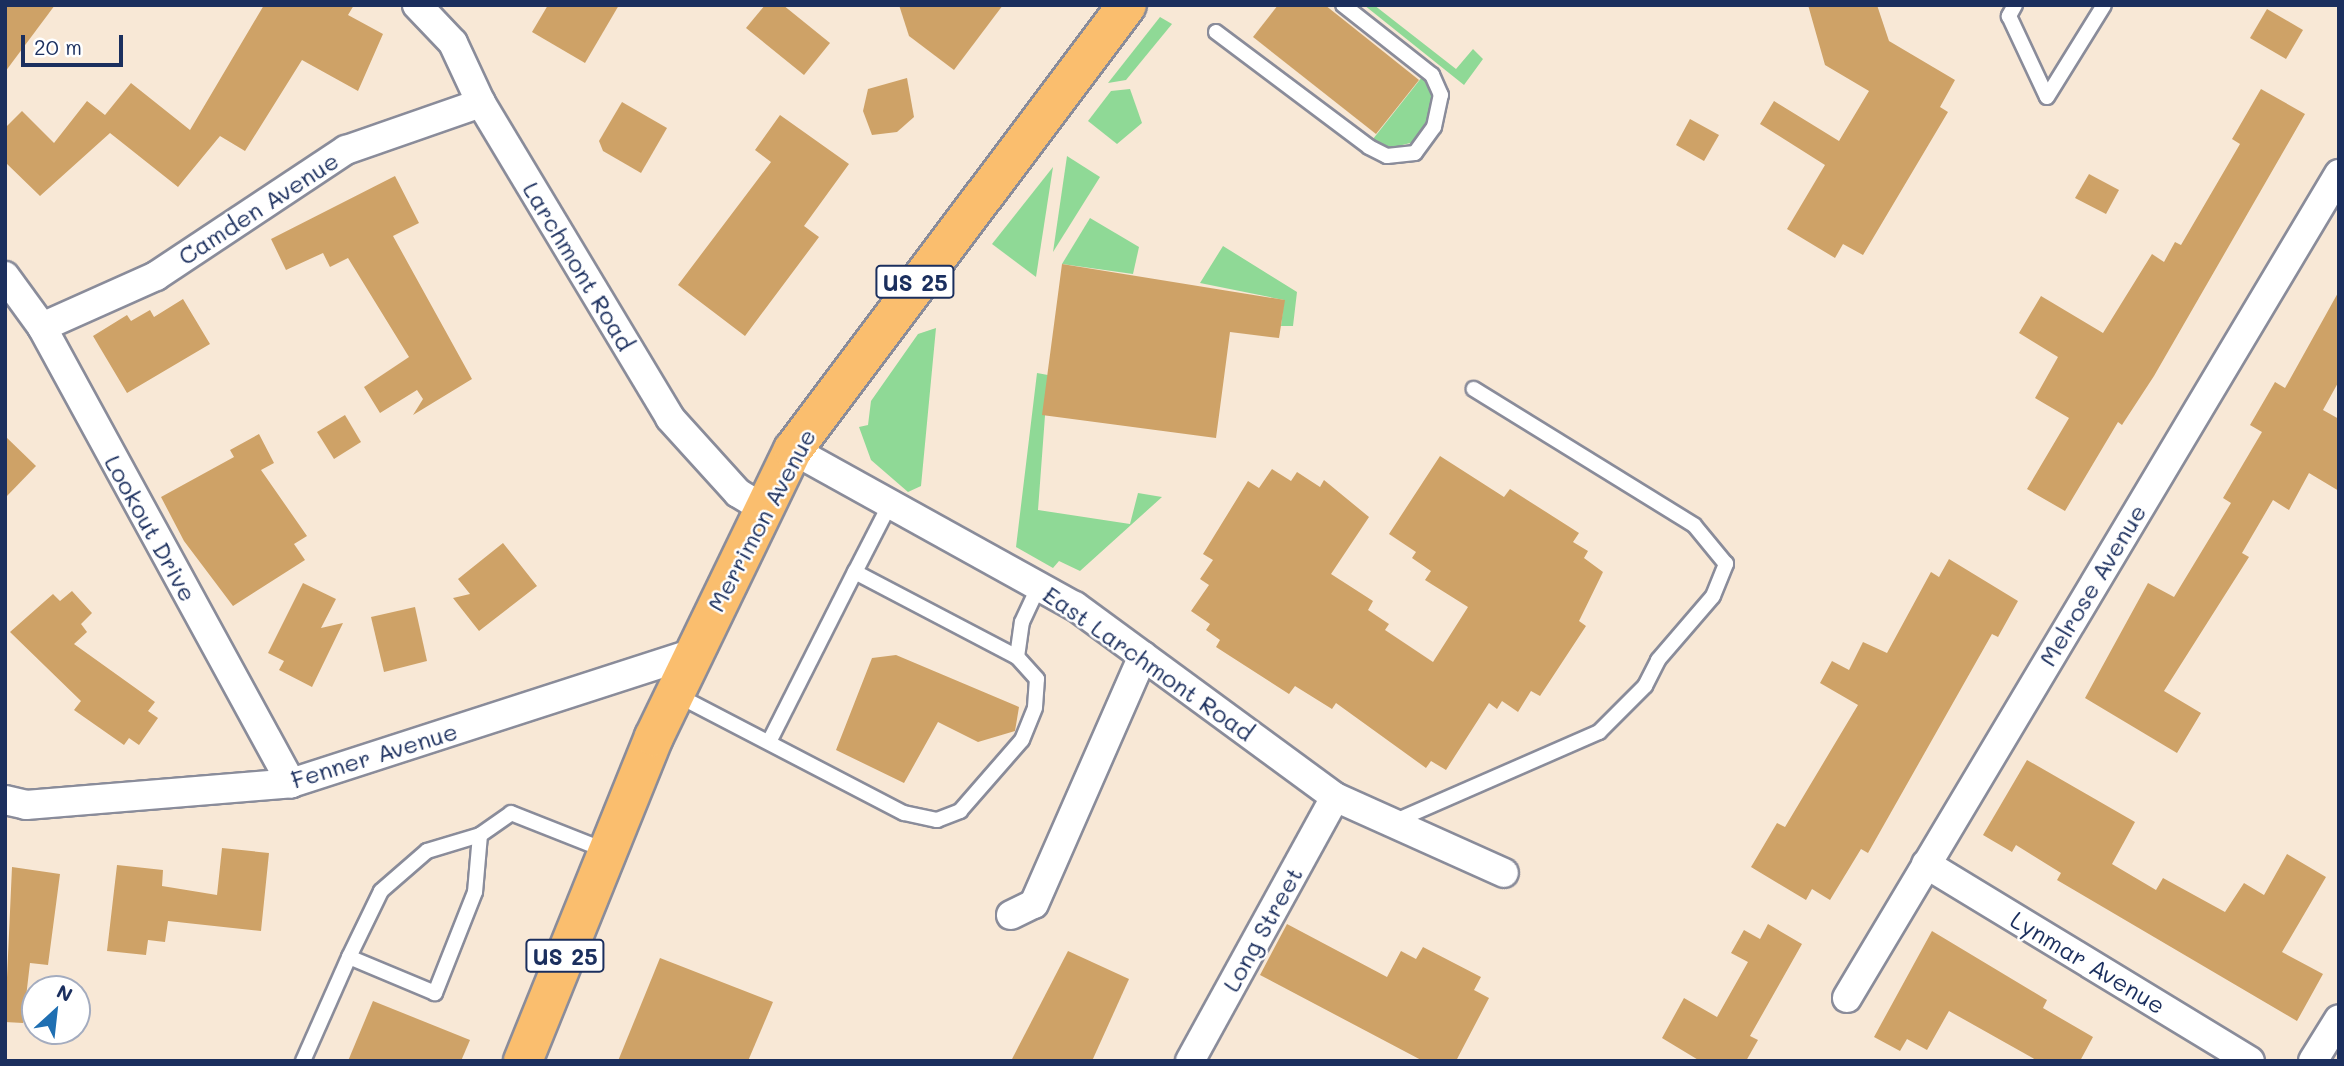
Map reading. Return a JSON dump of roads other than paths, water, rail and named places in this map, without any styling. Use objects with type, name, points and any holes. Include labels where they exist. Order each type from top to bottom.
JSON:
[{"type":"main road","name":"Merrimon Avenue","points":[[523,1061],[691,654],[793,450],[1122,7]]},
{"type":"street","name":"Larchmont Road","points":[[416,5],[453,43],[481,103],[670,418],[738,493],[765,509]]},
{"type":"street","name":"Camden Avenue","points":[[41,327],[156,276],[346,150],[481,103]]},
{"type":"street","name":"Melrose Avenue","points":[[1847,998],[2339,173]]},
{"type":"street","name":"Lookout Drive","points":[[5,276],[41,327],[290,783]]},
{"type":"street","name":"East Larchmont Road","points":[[793,450],[1039,586],[1143,656],[1335,797],[1504,873]]},
{"type":"street","name":"Fenner Avenue","points":[[5,800],[26,805],[290,783],[691,654]]},
{"type":"street","points":[[1011,915],[1034,904],[1143,656]]},
{"type":"street","name":"Long Street","points":[[1189,1061],[1335,797]]},
{"type":"street","name":"Lynmar Avenue","points":[[1926,864],[2250,1061]]},
{"type":"street","points":[[2313,1061],[2339,1019]]},
{"type":"lane","points":[[1216,32],[1369,147],[1387,156],[1415,153],[1434,127],[1441,95],[1432,75],[1343,5]]},
{"type":"lane","points":[[2015,5],[2009,16],[2047,97],[2104,5]]},
{"type":"lane","points":[[1392,822],[1599,732],[1645,686],[1658,660],[1713,596],[1726,564],[1694,526],[1474,389]]},
{"type":"lane","points":[[769,742],[890,504]]},
{"type":"lane","points":[[674,693],[904,813],[937,820],[960,811],[1021,740],[1035,707],[1037,679],[1017,657],[855,572]]},
{"type":"lane","points":[[1017,657],[1022,622],[1039,586]]},
{"type":"lane","points":[[303,1061],[381,891],[427,851],[480,835],[511,813],[608,852]]},
{"type":"lane","points":[[349,957],[435,993],[475,892],[480,835]]}]
